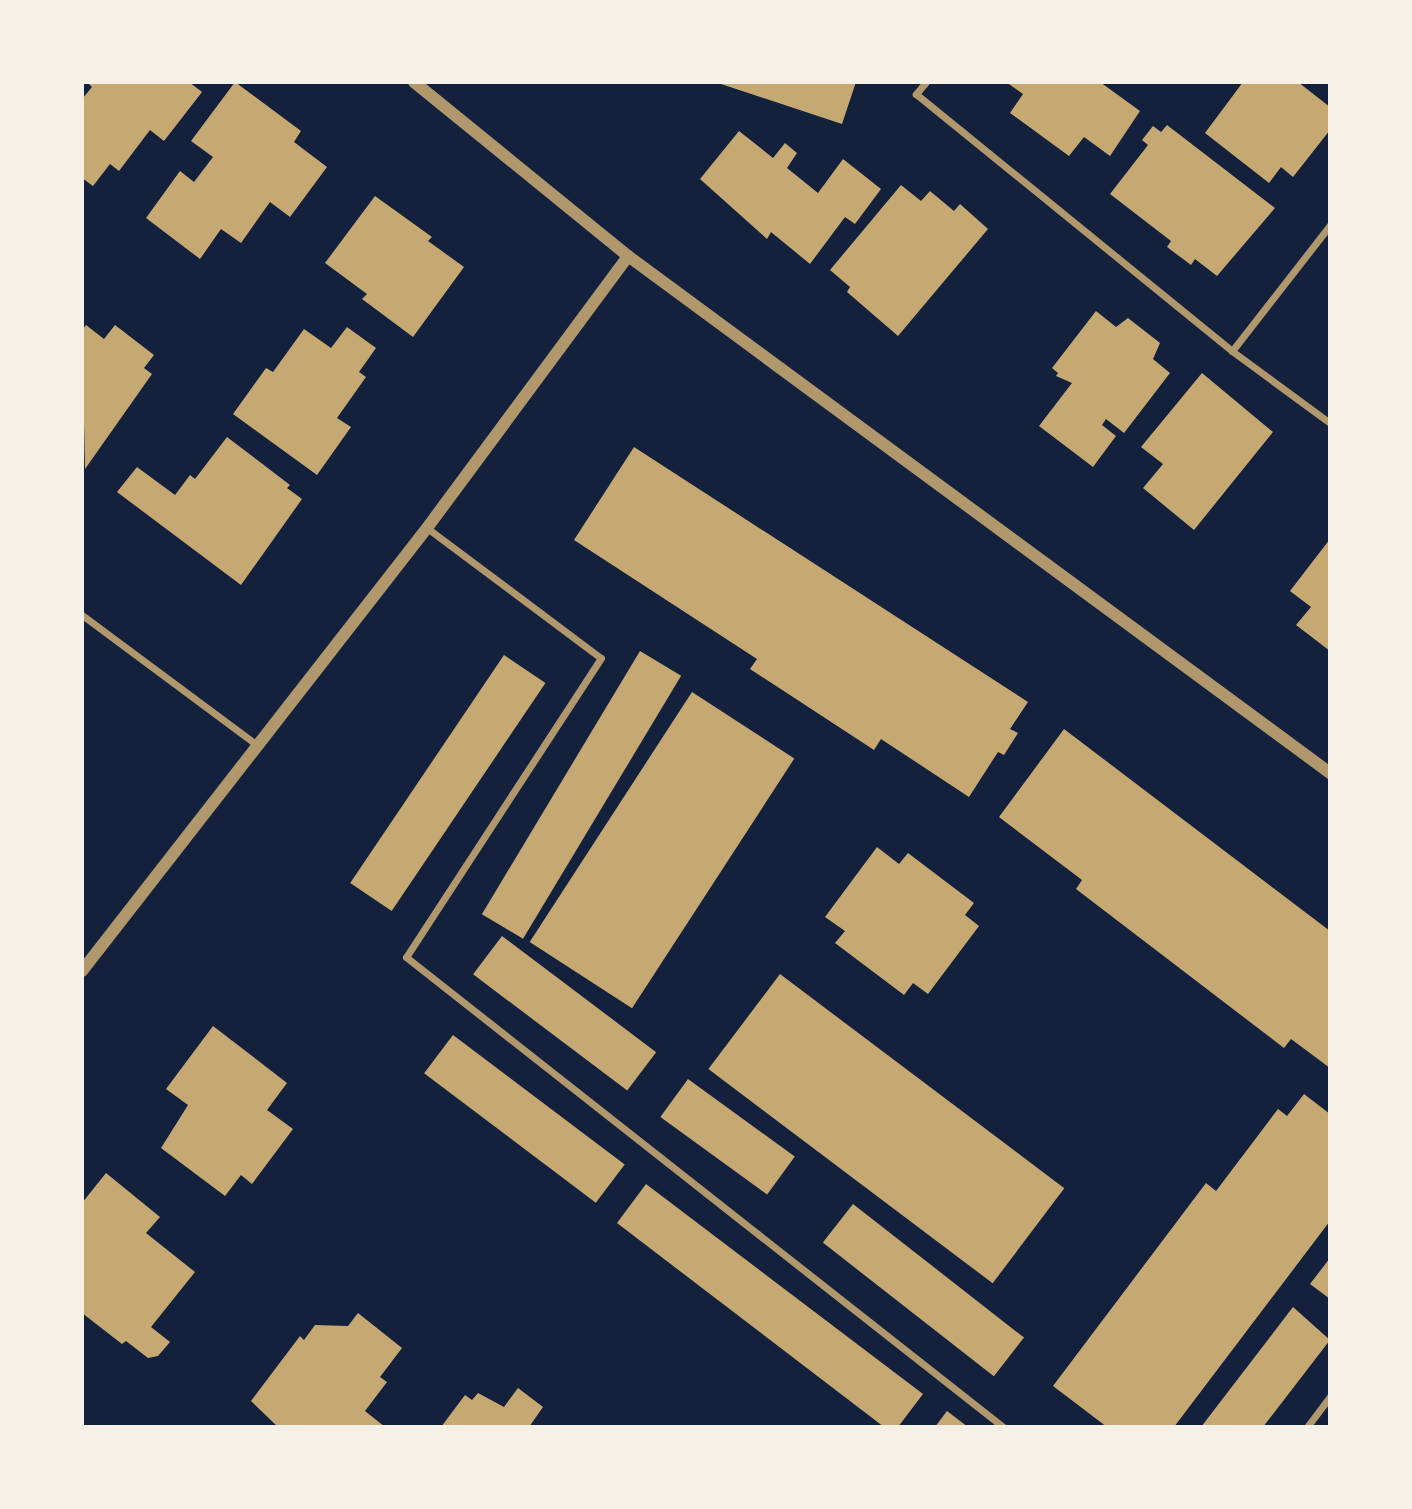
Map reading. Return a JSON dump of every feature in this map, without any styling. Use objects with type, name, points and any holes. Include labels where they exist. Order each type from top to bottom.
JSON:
[{"type":"street","points":[[414,82],[628,256],[1330,773]]},
{"type":"street","points":[[926,82],[916,94],[1232,351],[1330,423]]},
{"type":"street","points":[[1232,351],[1330,225]]},
{"type":"street","points":[[82,971],[427,528],[628,256]]},
{"type":"street","points":[[427,528],[601,658],[406,957],[1003,1427]]},
{"type":"street","points":[[82,615],[257,745]]},
{"type":"street","points":[[1307,1427],[1330,1396]]},
{"type":"building","points":[[87,82],[189,82],[202,92],[164,141],[150,130],[119,171],[110,164],[93,186],[82,178],[82,99],[92,87]]},
{"type":"building","points":[[235,82],[301,131],[294,142],[327,167],[290,217],[270,202],[241,243],[221,229],[200,259],[146,218],[180,171],[194,182],[213,157],[191,141]]},
{"type":"building","points":[[715,82],[856,82],[842,124]]},
{"type":"building","points":[[1006,82],[1100,82],[1140,111],[1110,156],[1084,137],[1069,156],[1010,113],[1023,94]]},
{"type":"building","points":[[1243,82],[1298,82],[1330,107],[1330,130],[1293,177],[1281,167],[1269,183],[1205,133]]},
{"type":"building","points":[[1167,125],[1275,208],[1217,276],[1195,259],[1191,265],[1167,247],[1171,241],[1110,194],[1148,145],[1142,140],[1153,126],[1161,132]]},
{"type":"building","points":[[739,131],[773,158],[785,143],[797,153],[787,168],[818,193],[843,159],[881,189],[855,224],[845,217],[810,264],[771,232],[767,239],[700,179]]},
{"type":"building","points":[[901,185],[921,201],[930,191],[954,211],[960,204],[988,229],[898,336],[847,292],[850,287],[830,270]]},
{"type":"building","points":[[375,196],[432,237],[428,241],[464,267],[413,337],[362,299],[367,294],[325,263]]},
{"type":"building","points":[[1096,311],[1116,327],[1128,318],[1160,343],[1153,359],[1170,373],[1124,433],[1106,419],[1102,425],[1116,436],[1093,467],[1039,426],[1072,383],[1056,376],[1058,373],[1052,368]]},
{"type":"building","points":[[86,325],[104,339],[115,325],[154,355],[144,368],[152,374],[85,469],[82,330]]},
{"type":"building","points":[[347,327],[376,348],[359,372],[366,377],[337,418],[351,427],[317,475],[233,414],[266,368],[273,372],[304,329],[331,348]]},
{"type":"building","points":[[1202,373],[1273,432],[1194,530],[1143,488],[1163,464],[1141,447]]},
{"type":"building","points":[[227,437],[290,485],[287,488],[302,499],[241,585],[117,492],[137,467],[175,495],[190,475],[195,479]]},
{"type":"building","points":[[634,447],[1028,702],[1010,729],[1018,733],[1004,755],[998,752],[969,797],[881,739],[874,750],[750,669],[757,659],[574,540]]},
{"type":"building","points":[[1330,539],[1330,651],[1296,625],[1311,607],[1290,591]]},
{"type":"building","points":[[640,651],[681,676],[523,939],[482,914]]},
{"type":"building","points":[[504,655],[545,683],[392,911],[350,883]]},
{"type":"building","points":[[692,692],[794,758],[632,1008],[530,942]]},
{"type":"building","points":[[1064,729],[1330,931],[1330,1068],[1291,1039],[1284,1048],[1076,889],[1082,880],[999,817]]},
{"type":"building","points":[[877,847],[899,864],[908,853],[974,903],[965,915],[979,926],[928,994],[913,983],[904,995],[835,943],[845,931],[825,917]]},
{"type":"building","points":[[502,936],[656,1052],[627,1090],[473,974]]},
{"type":"building","points":[[780,974],[1064,1188],[993,1283],[708,1069]]},
{"type":"building","points":[[213,1026],[287,1083],[267,1110],[293,1129],[252,1184],[241,1175],[225,1196],[161,1148],[188,1105],[166,1089]]},
{"type":"building","points":[[453,1035],[625,1164],[596,1203],[424,1073]]},
{"type":"building","points":[[688,1079],[795,1157],[767,1195],[660,1117]]},
{"type":"building","points":[[1304,1094],[1330,1114],[1330,1221],[1174,1427],[1107,1427],[1053,1386],[1206,1183],[1216,1191],[1278,1109],[1287,1116]]},
{"type":"building","points":[[106,1173],[160,1217],[146,1233],[195,1272],[151,1327],[170,1342],[158,1356],[148,1358],[126,1341],[122,1344],[82,1313],[82,1203]]},
{"type":"building","points":[[646,1184],[923,1394],[898,1427],[884,1427],[617,1223]]},
{"type":"building","points":[[853,1204],[1024,1338],[994,1376],[823,1243]]},
{"type":"building","points":[[1330,1258],[1330,1299],[1310,1284]]},
{"type":"building","points":[[1293,1307],[1330,1340],[1263,1427],[1201,1427]]},
{"type":"building","points":[[358,1313],[402,1348],[380,1377],[387,1382],[365,1411],[385,1427],[278,1427],[251,1401],[300,1336],[304,1340],[315,1325],[348,1326]]},
{"type":"building","points":[[518,1388],[543,1407],[529,1427],[441,1427],[465,1395],[472,1400],[478,1393],[504,1407]]},
{"type":"building","points":[[947,1411],[968,1427],[935,1427]]}]
